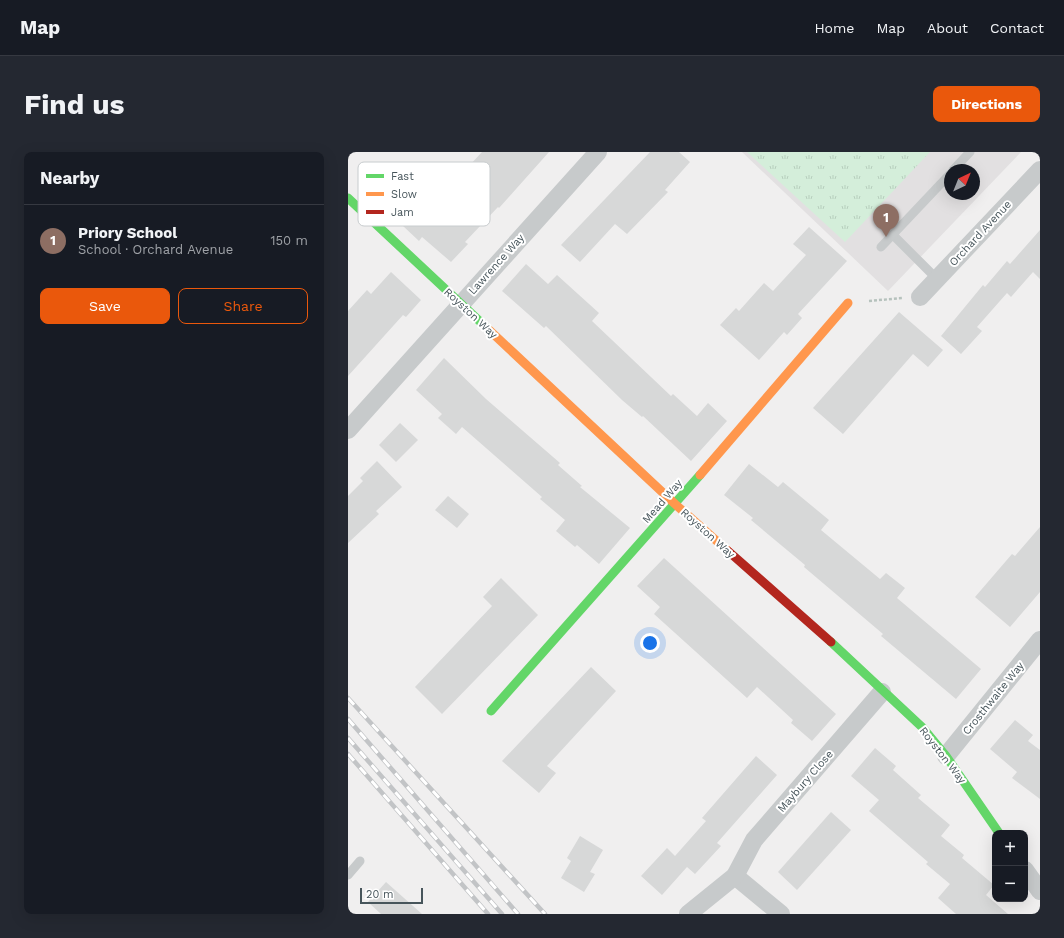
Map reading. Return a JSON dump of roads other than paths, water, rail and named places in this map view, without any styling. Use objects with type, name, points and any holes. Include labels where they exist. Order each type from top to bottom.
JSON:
[{"type":"street","name":"Lawrence Way","points":[[348,430],[598,152]]},
{"type":"street","name":"Orchard Avenue","points":[[920,297],[1040,170]]},
{"type":"street","name":"Royston Way","points":[[348,198],[358,207]]},
{"type":"street","name":"Royston Way","points":[[378,226],[676,504],[855,664],[882,692],[923,728],[946,756],[998,830]]},
{"type":"street","name":"Mead Way","points":[[491,711],[676,504],[848,303]]},
{"type":"street","name":"Crosthwaite Way","points":[[946,756],[1040,640]]},
{"type":"street","name":"Maybury Close","points":[[688,914],[736,876],[754,840],[882,692]]},
{"type":"street","points":[[1028,874],[1040,891]]},
{"type":"street","points":[[736,876],[782,914]]},
{"type":"lane","points":[[959,164],[970,152]]},
{"type":"lane","points":[[881,247],[944,180]]},
{"type":"lane","points":[[893,235],[937,279]]},
{"type":"lane","points":[[348,875],[360,861]]},
{"type":"railway","points":[[348,698],[545,914]]},
{"type":"railway","points":[[348,719],[518,914]]},
{"type":"railway","points":[[348,738],[502,914]]},
{"type":"railway","points":[[348,754],[488,914]]},
{"type":"place","name":"Priory School","points":[[886,237]]}]
